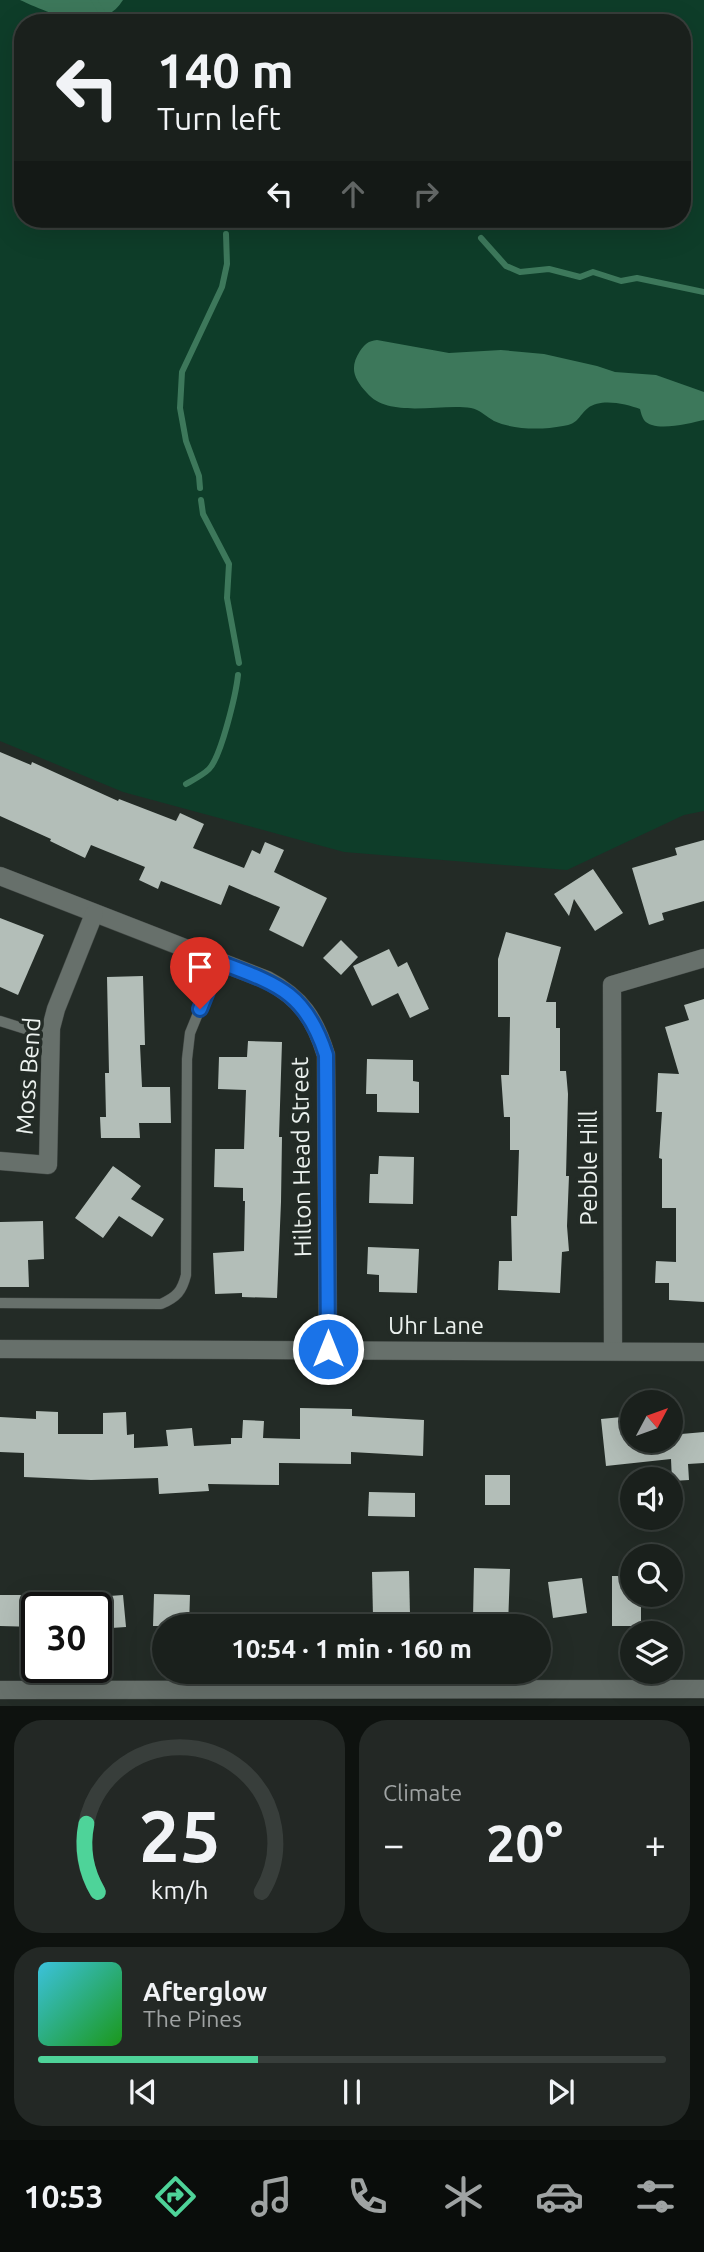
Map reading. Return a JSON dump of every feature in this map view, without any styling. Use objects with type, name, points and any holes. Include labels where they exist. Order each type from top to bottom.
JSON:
[{"type":"street","name":"Hilton Head Street","points":[[0,876],[282,988],[303,1006],[318,1030],[326,1055],[328,1349]]},
{"type":"street","name":"Moss Bend","points":[[0,1161],[48,1165],[51,1037],[56,1009],[94,914]]},
{"type":"street","name":"Pebble Hill","points":[[613,1351],[612,985],[704,958]]},
{"type":"street","name":"Uhr Lane","points":[[0,1349],[704,1352]]},
{"type":"street","points":[[0,1690],[380,1698],[704,1689]]},
{"type":"lane","points":[[0,1303],[161,1304],[173,1299],[182,1290],[186,1275],[187,1059],[190,1033],[219,962]]},
{"type":"lane","points":[[0,1021],[51,1037]]},
{"type":"shaded area","points":[[0,0],[704,0],[704,811],[684,815],[567,870],[344,852],[123,792],[0,741]]},
{"type":"shaded area","points":[[20,0],[123,0],[108,14],[54,14]]},
{"type":"shaded area","points":[[377,340],[449,353],[501,350],[544,354],[615,372],[656,375],[704,392],[704,420],[656,426],[644,420],[640,409],[621,404],[600,403],[588,408],[575,422],[568,425],[528,428],[502,424],[471,408],[388,406],[367,393],[354,373],[360,351],[367,343]]},
{"type":"building","points":[[0,752],[31,765],[32,762],[118,801],[119,799],[176,821],[180,813],[204,824],[193,848],[244,868],[252,850],[260,854],[265,842],[284,850],[274,872],[327,898],[303,947],[269,930],[280,907],[229,885],[221,905],[161,881],[158,889],[139,880],[145,867],[91,845],[85,858],[0,816]]},
{"type":"building","points":[[704,840],[704,901],[662,913],[664,920],[649,925],[632,868],[677,855],[675,848]]},
{"type":"building","points":[[593,869],[623,913],[595,931],[574,899],[569,916],[554,894]]},
{"type":"building","points":[[0,918],[44,935],[18,995],[0,987]]},
{"type":"building","points":[[506,932],[561,947],[546,1002],[556,1002],[556,1028],[560,1028],[560,1071],[566,1071],[568,1094],[566,1176],[569,1176],[569,1251],[562,1252],[560,1293],[498,1290],[499,1261],[512,1261],[511,1216],[517,1216],[519,1150],[510,1150],[510,1117],[504,1117],[501,1075],[509,1075],[510,1017],[498,1017],[498,959]]},
{"type":"building","points":[[341,940],[358,957],[341,975],[323,958]]},
{"type":"building","points":[[389,949],[398,967],[407,962],[429,1009],[410,1018],[398,993],[372,1006],[353,966]]},
{"type":"building","points":[[143,976],[145,1045],[140,1045],[142,1087],[170,1087],[171,1123],[139,1123],[140,1138],[101,1138],[100,1117],[106,1117],[105,1073],[109,1073],[107,977]]},
{"type":"building","points":[[704,999],[704,1302],[669,1300],[669,1283],[655,1283],[656,1261],[676,1262],[676,1208],[662,1208],[662,1159],[659,1158],[662,1112],[656,1112],[658,1073],[679,1074],[665,1027],[689,1020],[684,1005]]},
{"type":"building","points":[[248,1041],[282,1042],[279,1137],[282,1137],[281,1202],[277,1298],[242,1297],[242,1293],[215,1294],[213,1253],[244,1251],[245,1201],[243,1188],[214,1187],[215,1149],[244,1149],[246,1090],[218,1089],[219,1057],[247,1057]]},
{"type":"building","points":[[367,1059],[413,1060],[413,1081],[419,1082],[419,1113],[377,1112],[377,1094],[366,1094]]},
{"type":"building","points":[[379,1156],[414,1157],[413,1204],[369,1203],[370,1174],[378,1174]]},
{"type":"building","points":[[113,1166],[141,1186],[131,1199],[164,1219],[152,1237],[119,1216],[103,1238],[75,1218]]},
{"type":"building","points":[[43,1221],[44,1259],[28,1260],[29,1287],[0,1287],[0,1222]]},
{"type":"building","points":[[368,1247],[419,1249],[417,1293],[379,1292],[379,1275],[367,1274]]},
{"type":"building","points":[[300,1408],[352,1409],[352,1416],[424,1420],[423,1456],[351,1452],[351,1464],[279,1463],[279,1485],[208,1484],[209,1491],[159,1494],[158,1478],[91,1480],[24,1477],[24,1453],[0,1452],[0,1417],[36,1419],[36,1411],[58,1412],[58,1434],[103,1434],[103,1413],[126,1412],[127,1435],[134,1434],[134,1448],[168,1446],[166,1430],[192,1428],[194,1446],[231,1444],[231,1438],[242,1438],[243,1420],[264,1421],[263,1438],[300,1439]]},
{"type":"building","points":[[620,1417],[620,1453],[683,1453],[683,1434],[704,1432],[704,1463],[688,1464],[689,1480],[683,1480],[683,1467],[671,1467],[671,1459],[606,1466],[601,1419]]},
{"type":"building","points":[[485,1475],[510,1475],[510,1505],[485,1505]]},
{"type":"building","points":[[369,1492],[415,1493],[415,1517],[368,1516]]},
{"type":"building","points":[[474,1568],[510,1569],[508,1614],[473,1614]]},
{"type":"building","points":[[409,1571],[410,1614],[373,1614],[372,1572]]},
{"type":"building","points":[[612,1576],[620,1576],[620,1607],[641,1607],[641,1621],[620,1621],[620,1626],[612,1626]]},
{"type":"building","points":[[582,1578],[587,1613],[553,1618],[548,1582]]},
{"type":"building","points":[[154,1594],[190,1595],[189,1614],[153,1614]]},
{"type":"building","points":[[0,1595],[21,1595],[21,1627],[0,1626]]},
{"type":"building","points":[[123,1595],[126,1627],[112,1628],[112,1596]]},
{"type":"waterway","points":[[94,0],[103,14]]},
{"type":"waterway","points":[[200,488],[199,476],[186,441],[180,408],[182,372],[222,287],[227,264],[226,234]]},
{"type":"waterway","points":[[481,238],[506,266],[520,272],[549,269],[580,277],[593,272],[621,281],[637,278],[704,292]]},
{"type":"waterway","points":[[201,500],[203,514],[229,564],[227,598],[239,663]]},
{"type":"waterway","points":[[186,784],[207,771],[214,762],[227,725],[238,675]]},
{"type":"route","points":[[200,1009],[219,962],[282,988],[303,1006],[318,1030],[326,1055],[328,1349]]}]
